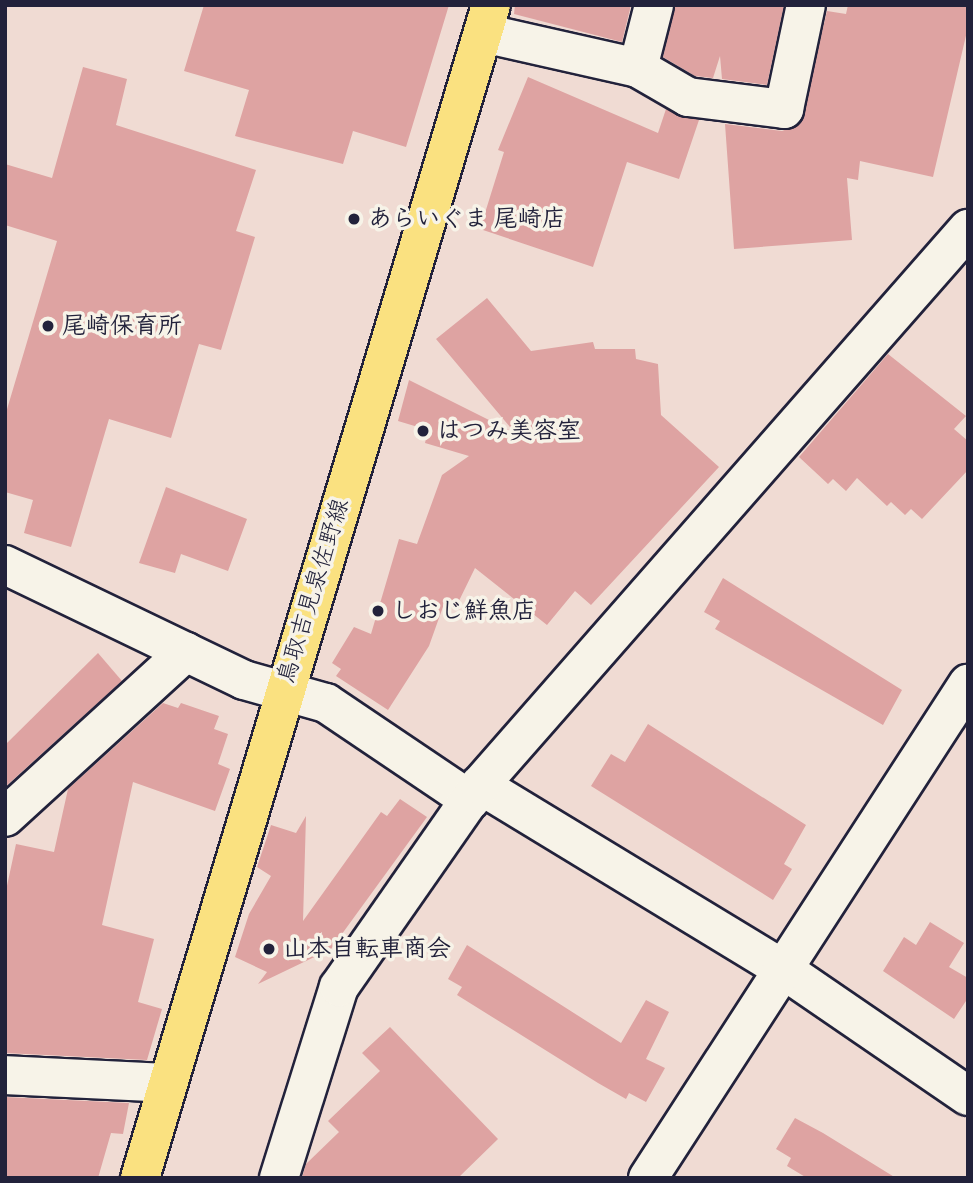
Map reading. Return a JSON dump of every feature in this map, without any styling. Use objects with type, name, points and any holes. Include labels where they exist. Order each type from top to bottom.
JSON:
[{"type":"main road","name":"鳥取吉見泉佐野線","points":[[140,1178],[282,692],[487,19]]},
{"type":"street","points":[[638,68],[654,5]]},
{"type":"street","points":[[487,19],[638,68],[688,97],[784,109],[806,5]]},
{"type":"street","points":[[279,1178],[339,987],[475,792],[968,229]]},
{"type":"street","points":[[5,565],[186,652],[282,692],[326,704],[784,970],[968,1096]]},
{"type":"street","points":[[5,817],[186,652]]},
{"type":"street","points":[[648,1178],[968,684]]},
{"type":"street","points":[[5,1075],[168,1083]]},
{"type":"building","points":[[204,5],[449,5],[406,147],[353,131],[343,164],[235,136],[249,90],[184,71]]},
{"type":"building","points":[[515,5],[631,5],[622,42],[514,14]]},
{"type":"building","points":[[675,5],[784,6],[767,85],[722,79],[720,56],[713,78],[695,76],[663,57]]},
{"type":"building","points":[[848,5],[968,5],[968,27],[933,177],[860,161],[858,180],[847,178],[852,240],[734,249],[725,124],[782,131],[800,124],[827,11],[846,14]]},
{"type":"building","points":[[83,67],[127,79],[116,125],[256,170],[236,231],[255,237],[221,350],[199,344],[171,438],[109,419],[71,547],[24,533],[33,500],[5,492],[5,416],[57,241],[5,225],[5,164],[52,178]]},
{"type":"building","points":[[528,77],[658,133],[666,109],[699,120],[679,179],[627,162],[593,267],[480,229],[504,152],[498,150]]},
{"type":"building","points":[[487,298],[531,351],[593,342],[595,349],[635,349],[636,359],[658,364],[661,415],[719,467],[591,605],[575,591],[547,625],[475,568],[456,607],[444,604],[429,646],[388,710],[336,676],[341,669],[332,663],[354,627],[371,634],[399,539],[417,544],[442,475],[469,456],[425,443],[428,430],[398,421],[409,380],[515,433],[436,339]]},
{"type":"building","points":[[888,354],[966,416],[954,429],[968,441],[968,470],[922,519],[911,509],[905,515],[891,502],[887,506],[857,478],[846,491],[833,479],[828,484],[799,457]]},
{"type":"building","points":[[166,487],[247,519],[228,571],[181,554],[175,573],[139,563]]},
{"type":"building","points":[[723,578],[902,690],[883,725],[715,629],[720,621],[704,612]]},
{"type":"building","points":[[98,653],[122,681],[5,787],[5,745]]},
{"type":"building","points":[[163,703],[178,708],[181,703],[219,716],[214,729],[228,734],[218,764],[230,769],[215,811],[133,782],[102,925],[154,939],[138,1002],[162,1009],[147,1060],[5,1053],[5,895],[16,844],[54,852],[68,789]]},
{"type":"building","points":[[648,724],[806,825],[784,864],[792,869],[773,900],[591,786],[611,754],[625,762]]},
{"type":"building","points":[[400,799],[427,817],[331,949],[258,984],[267,972],[235,957],[249,914],[271,876],[257,867],[271,825],[296,833],[306,816],[303,921],[381,812],[387,816]]},
{"type":"building","points":[[930,922],[964,943],[949,967],[968,978],[968,998],[954,1019],[883,971],[904,937],[916,945]]},
{"type":"building","points":[[467,945],[621,1043],[646,1000],[669,1012],[646,1059],[665,1068],[646,1102],[629,1093],[626,1099],[457,995],[462,987],[448,979]]},
{"type":"building","points":[[390,1027],[498,1139],[458,1178],[302,1178],[306,1164],[339,1132],[328,1121],[380,1071],[362,1053]]},
{"type":"building","points":[[5,1097],[129,1103],[123,1134],[111,1133],[98,1178],[5,1178]]},
{"type":"building","points":[[795,1118],[896,1178],[807,1178],[787,1166],[791,1158],[776,1149]]},
{"type":"place","name":"あらいぐま 尾崎店","points":[[354,219]]},
{"type":"place","name":"尾崎保育所","points":[[48,326]]},
{"type":"place","name":"はつみ美容室","points":[[423,431]]},
{"type":"place","name":"しおじ鮮魚店","points":[[378,611]]},
{"type":"place","name":"山本自転車商会","points":[[269,949]]}]
